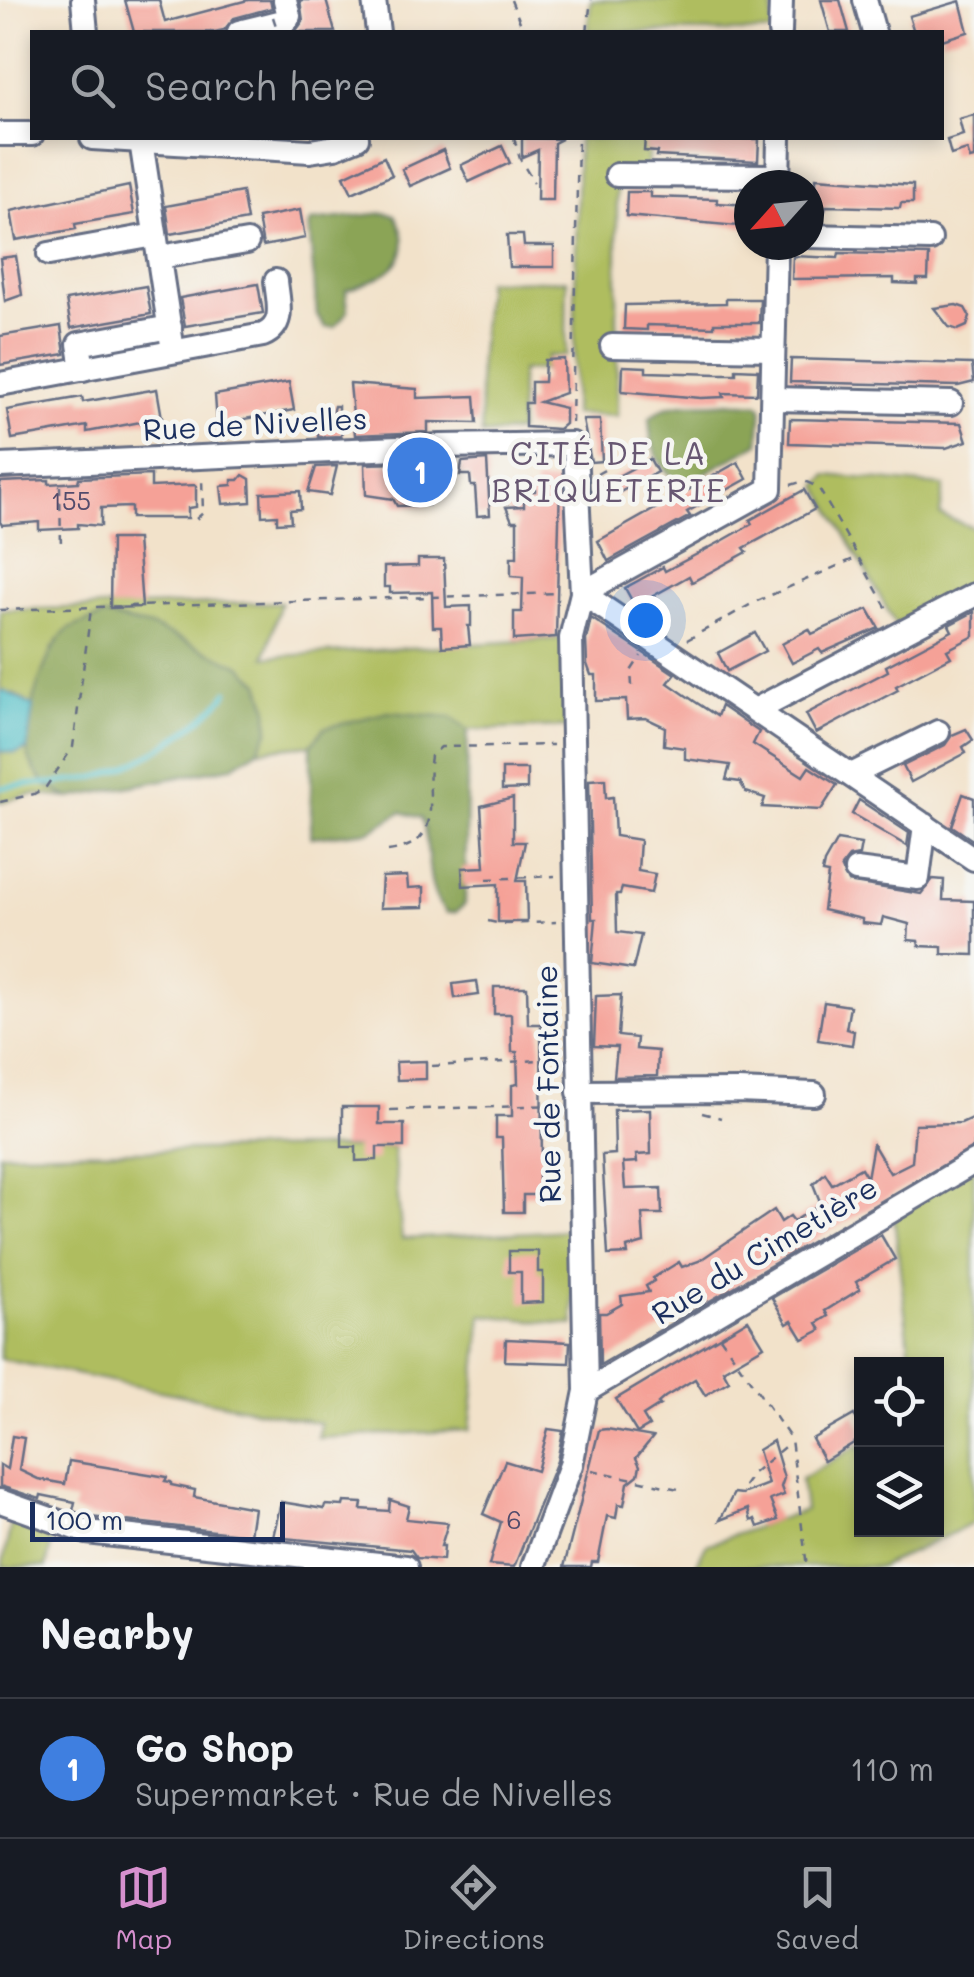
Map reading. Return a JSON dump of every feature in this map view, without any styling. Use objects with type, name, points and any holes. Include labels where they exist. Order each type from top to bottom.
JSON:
[{"type":"street","points":[[84,0],[86,30]]},
{"type":"street","points":[[374,0],[378,30]]},
{"type":"street","points":[[780,30],[781,0]]},
{"type":"street","points":[[865,0],[873,30]]},
{"type":"street","points":[[244,30],[278,18]]},
{"type":"street","points":[[0,134],[30,134]]},
{"type":"street","points":[[125,140],[310,151],[335,148],[353,140]]},
{"type":"street","points":[[778,140],[778,170]]},
{"type":"street","points":[[141,141],[173,352]]},
{"type":"street","points":[[617,175],[734,179]]},
{"type":"street","points":[[824,236],[930,239]]},
{"type":"street","points":[[49,254],[247,242]]},
{"type":"street","points":[[582,593],[772,485],[775,260]]},
{"type":"street","points":[[0,384],[272,332],[279,316],[276,281]]},
{"type":"street","points":[[83,368],[79,344],[170,327]]},
{"type":"street","points":[[612,347],[772,349]]},
{"type":"street","points":[[773,399],[950,403]]},
{"type":"street","points":[[572,444],[578,456],[582,593]]},
{"type":"street","name":"Rue de Nivelles","points":[[0,466],[441,446],[572,444]]},
{"type":"street","points":[[582,593],[974,859]]},
{"type":"street","name":"Rue de Fontaine","points":[[532,1567],[571,1465],[586,1391],[571,638],[582,593]]},
{"type":"street","points":[[758,710],[974,595]]},
{"type":"street","points":[[851,775],[938,732]]},
{"type":"street","points":[[856,870],[918,878],[926,825]]},
{"type":"street","points":[[579,1098],[738,1091],[814,1094]]},
{"type":"street","name":"Rue du Cimetière","points":[[586,1391],[974,1162]]},
{"type":"street","points":[[0,1501],[87,1532],[406,1567]]},
{"type":"path","points":[[512,0],[523,30]]},
{"type":"path","points":[[587,30],[591,0]]},
{"type":"path","points":[[515,140],[520,160],[534,183]]},
{"type":"path","points":[[572,444],[578,140]]},
{"type":"path","points":[[578,484],[648,447]]},
{"type":"path","points":[[196,519],[203,513],[201,457]]},
{"type":"path","points":[[59,464],[61,549]]},
{"type":"path","points":[[772,485],[776,492],[804,481],[818,487],[901,634]]},
{"type":"path","points":[[632,686],[633,667],[660,645],[858,556]]},
{"type":"path","points":[[0,610],[582,593]]},
{"type":"path","points":[[0,802],[34,794],[46,786],[73,747],[92,608]]},
{"type":"path","points":[[388,852],[412,847],[422,840],[429,823],[431,756],[441,747],[573,744]]},
{"type":"path","points":[[486,879],[575,877]]},
{"type":"path","points":[[488,921],[576,921]]},
{"type":"path","points":[[432,1066],[579,1058]]},
{"type":"path","points":[[390,1110],[579,1098]]},
{"type":"path","points":[[708,1318],[791,1439],[807,1567]]},
{"type":"path","points":[[744,1486],[752,1473],[791,1439]]},
{"type":"path","points":[[571,1465],[683,1490]]},
{"type":"green space","points":[[591,0],[773,0],[772,30],[587,30]]},
{"type":"green space","points":[[578,140],[649,140],[647,175],[617,176],[617,416],[573,414]]},
{"type":"green space","points":[[395,215],[402,231],[401,255],[395,265],[374,280],[346,290],[348,311],[335,327],[325,327],[317,315],[309,225],[312,221]]},
{"type":"green space","points":[[567,280],[566,356],[547,356],[546,369],[521,371],[519,431],[482,435],[479,370],[486,281]]},
{"type":"green space","points":[[729,402],[762,407],[759,443],[689,482],[671,476],[654,448],[650,418],[667,407]]},
{"type":"green space","points":[[827,475],[944,486],[940,515],[974,528],[974,585],[896,625],[818,486]]},
{"type":"green space","points":[[281,602],[265,657],[571,638],[573,727],[468,730],[451,717],[325,728],[311,745],[258,750],[269,730],[53,647],[33,706],[15,695],[0,692],[0,610]]},
{"type":"green space","points":[[105,616],[155,628],[241,666],[260,683],[268,709],[269,730],[258,750],[231,767],[70,798],[44,781],[31,763],[27,742],[43,670],[68,630]]},
{"type":"green space","points":[[388,712],[451,717],[468,730],[465,904],[456,912],[447,913],[434,893],[421,818],[401,812],[370,831],[311,837],[311,745],[324,728]]},
{"type":"green space","points":[[27,749],[46,786],[70,798],[34,794],[0,802],[0,751],[16,753]]},
{"type":"green space","points":[[393,1147],[402,1239],[570,1230],[574,1325],[482,1315],[470,1430],[318,1438],[320,1423],[0,1359],[0,1153]]},
{"type":"green space","points":[[974,1162],[974,1523],[880,1567],[695,1567],[706,1545],[805,1510],[801,1479],[854,1448],[854,1537],[944,1537],[944,1357],[910,1357],[893,1209]]},
{"type":"green space","points":[[12,1519],[54,1533],[46,1567],[2,1567]]},
{"type":"water","points":[[0,692],[33,706],[27,749],[16,753],[0,751]]},
{"type":"building","points":[[125,0],[159,0],[165,22],[248,0],[270,0],[272,8],[234,18],[224,30],[133,30]]},
{"type":"building","points":[[300,0],[326,0],[334,30],[296,30],[303,21]]},
{"type":"building","points":[[821,0],[840,0],[848,30],[829,30]]},
{"type":"building","points":[[960,1],[968,32],[944,39],[944,30],[913,30],[909,16]]},
{"type":"building","points":[[974,115],[974,158],[970,159],[967,150],[951,155],[947,140],[963,135],[959,119]]},
{"type":"building","points":[[522,140],[560,140],[554,143],[553,200],[537,200],[538,150],[522,157]]},
{"type":"building","points":[[645,140],[759,140],[758,161],[656,156],[657,152],[644,151]]},
{"type":"building","points":[[502,146],[510,163],[469,182],[461,165]]},
{"type":"building","points":[[443,150],[450,168],[410,186],[402,169]]},
{"type":"building","points":[[384,157],[392,175],[352,193],[344,176]]},
{"type":"building","points":[[824,179],[913,185],[913,203],[901,203],[900,208],[826,206],[825,211]]},
{"type":"building","points":[[129,186],[134,214],[16,240],[11,211]]},
{"type":"building","points":[[242,192],[247,220],[170,234],[166,206]]},
{"type":"building","points":[[627,192],[650,192],[650,197],[717,199],[717,203],[734,204],[734,226],[626,216]]},
{"type":"building","points":[[300,210],[305,238],[263,246],[258,218]]},
{"type":"building","points":[[507,235],[523,235],[524,246],[554,246],[554,267],[509,267]]},
{"type":"building","points":[[839,253],[929,255],[928,279],[917,279],[917,284],[894,283],[894,278],[792,279],[793,260],[838,258]]},
{"type":"building","points":[[16,256],[22,295],[5,301],[0,258]]},
{"type":"building","points":[[258,284],[263,313],[185,326],[180,298]]},
{"type":"building","points":[[146,286],[151,314],[71,328],[66,300]]},
{"type":"building","points":[[726,299],[760,299],[759,323],[624,329],[625,305],[726,303]]},
{"type":"building","points":[[934,308],[965,308],[970,317],[967,326],[958,330],[949,327]]},
{"type":"building","points":[[61,326],[65,354],[0,365],[0,336]]},
{"type":"building","points":[[564,359],[565,393],[540,402],[565,408],[565,424],[559,429],[525,427],[525,403],[531,403],[531,382],[544,382],[545,360]]},
{"type":"building","points":[[791,359],[972,364],[974,382],[958,386],[790,382]]},
{"type":"building","points":[[623,366],[646,367],[646,372],[736,374],[736,369],[758,370],[757,394],[723,393],[724,397],[701,398],[622,391]]},
{"type":"building","points":[[289,382],[294,410],[217,424],[215,395]]},
{"type":"building","points":[[350,384],[417,389],[417,398],[475,396],[477,423],[428,422],[428,432],[355,435]]},
{"type":"building","points":[[157,389],[162,418],[87,432],[87,426],[12,439],[7,410]]},
{"type":"building","points":[[334,406],[338,406],[338,417],[344,416],[341,436],[318,437],[318,417],[331,417]]},
{"type":"building","points":[[790,419],[961,423],[967,441],[946,448],[789,443]]},
{"type":"building","points":[[583,420],[600,420],[602,461],[591,462]]},
{"type":"building","points":[[650,459],[657,472],[598,504],[592,490]]},
{"type":"building","points":[[487,460],[490,515],[477,516],[475,486],[471,486],[470,475],[460,475],[462,462]]},
{"type":"building","points":[[436,462],[436,492],[422,493],[428,505],[397,506],[393,499],[366,495],[365,464]]},
{"type":"building","points":[[738,462],[747,479],[608,561],[598,541]]},
{"type":"building","points":[[337,466],[330,495],[308,492],[316,467]]},
{"type":"building","points":[[151,475],[151,487],[196,485],[196,507],[188,508],[188,518],[131,518],[131,507],[101,508],[101,526],[78,524],[78,528],[39,530],[39,522],[0,522],[0,482],[49,480],[49,484],[78,482],[79,478]]},
{"type":"building","points":[[243,475],[250,479],[251,502],[223,504],[221,486],[232,485],[232,480]]},
{"type":"building","points":[[535,482],[560,482],[556,637],[514,640],[514,612],[522,612],[523,577],[511,576],[511,557],[517,557],[517,521],[512,521],[506,507],[524,506],[524,491],[535,491]]},
{"type":"building","points":[[804,490],[815,509],[692,582],[689,576],[635,606],[625,588],[722,541],[752,524],[750,520]]},
{"type":"building","points":[[300,491],[301,509],[290,510],[291,522],[277,523],[277,515],[262,516],[261,493]]},
{"type":"building","points":[[111,539],[137,539],[142,607],[110,608]]},
{"type":"building","points":[[418,559],[444,559],[446,607],[471,606],[470,645],[442,647],[441,627],[433,627],[432,592],[390,593],[390,587],[384,587],[384,567],[418,566]]},
{"type":"building","points":[[868,609],[879,628],[792,663],[782,644],[809,629],[812,634]]},
{"type":"building","points":[[974,612],[974,636],[947,650],[951,657],[816,733],[806,714],[888,671],[886,666],[952,631],[949,625]]},
{"type":"building","points":[[591,618],[675,674],[668,683],[694,701],[717,716],[721,706],[759,732],[753,744],[803,776],[809,767],[837,785],[821,810],[762,807],[765,798],[746,792],[740,782],[726,780],[730,765],[685,759],[685,748],[664,745],[665,727],[646,718],[627,719],[626,700],[596,701],[596,675],[591,675],[587,664],[586,640]]},
{"type":"building","points":[[755,633],[765,651],[727,671],[718,653]]},
{"type":"building","points":[[966,729],[973,740],[963,747],[966,753],[911,782],[903,766],[945,745],[952,735]]},
{"type":"building","points":[[502,769],[527,769],[527,789],[502,790]]},
{"type":"building","points":[[605,779],[606,798],[613,797],[615,836],[640,840],[638,871],[655,874],[651,893],[622,888],[616,894],[617,932],[641,935],[633,969],[592,963],[596,919],[592,919],[589,780]]},
{"type":"building","points":[[963,794],[974,798],[974,841],[952,826]]},
{"type":"building","points":[[513,798],[513,842],[525,842],[517,881],[526,881],[527,922],[498,922],[498,884],[463,886],[462,868],[485,867],[481,806]]},
{"type":"building","points":[[859,800],[909,833],[907,846],[852,814]]},
{"type":"building","points":[[837,840],[861,844],[859,855],[849,857],[841,867],[848,882],[921,894],[933,879],[944,880],[943,900],[974,901],[974,955],[942,954],[942,947],[919,946],[918,941],[908,940],[909,924],[883,917],[881,925],[862,923],[862,919],[823,910],[828,874],[822,873],[824,863]]},
{"type":"building","points":[[407,876],[408,888],[424,887],[424,907],[380,908],[382,877]]},
{"type":"building","points":[[477,981],[479,995],[455,998],[453,984]]},
{"type":"building","points":[[494,987],[527,987],[528,1024],[541,1024],[542,1176],[539,1195],[523,1195],[523,1212],[504,1212],[502,1138],[496,1138],[496,1116],[512,1116],[512,1085],[518,1084],[517,1052],[512,1052],[511,1014],[494,1014]]},
{"type":"building","points":[[621,995],[618,1036],[637,1038],[636,1049],[658,1051],[657,1076],[614,1077],[617,1047],[594,1046],[596,996]]},
{"type":"building","points":[[824,1002],[850,1006],[846,1029],[854,1031],[852,1045],[818,1040]]},
{"type":"building","points":[[426,1061],[426,1079],[397,1080],[396,1062]]},
{"type":"building","points":[[342,1107],[379,1107],[379,1124],[404,1124],[404,1147],[377,1147],[377,1160],[356,1161],[356,1147],[342,1147]]},
{"type":"building","points":[[650,1109],[651,1154],[636,1155],[637,1162],[623,1163],[625,1189],[661,1188],[662,1214],[642,1214],[644,1243],[627,1248],[628,1254],[608,1255],[602,1155],[615,1154],[614,1110]]},
{"type":"building","points":[[974,1117],[974,1147],[600,1365],[599,1313],[622,1304],[621,1296],[649,1292],[646,1286],[653,1278],[679,1262],[682,1267],[699,1261],[774,1210],[781,1222],[790,1216],[794,1221],[821,1204],[813,1184],[825,1173],[832,1184],[861,1168],[867,1178],[873,1144],[890,1173],[912,1162],[915,1124],[961,1123]]},
{"type":"building","points":[[881,1235],[895,1259],[856,1282],[860,1289],[825,1311],[828,1316],[817,1323],[821,1330],[803,1339],[792,1321],[787,1324],[772,1298]]},
{"type":"building","points":[[509,1251],[538,1251],[543,1302],[521,1303],[521,1272],[509,1272]]},
{"type":"building","points":[[748,1320],[764,1346],[723,1370],[729,1381],[705,1395],[695,1379],[665,1397],[643,1416],[649,1426],[637,1433],[616,1399]]},
{"type":"building","points":[[506,1339],[570,1342],[569,1363],[505,1361]]},
{"type":"building","points":[[854,1415],[854,1443],[824,1461],[812,1439]]},
{"type":"building","points":[[548,1429],[563,1431],[557,1461],[514,1567],[489,1565],[501,1522],[483,1514],[505,1461],[537,1471]]},
{"type":"building","points":[[599,1430],[653,1437],[636,1458],[640,1466],[638,1475],[628,1483],[624,1505],[618,1504],[616,1518],[607,1516],[598,1562],[592,1562],[591,1567],[564,1567]]},
{"type":"building","points":[[12,1436],[24,1438],[19,1470],[38,1479],[65,1484],[69,1461],[167,1477],[165,1481],[171,1485],[195,1490],[194,1497],[254,1508],[250,1535],[90,1517],[73,1511],[75,1502],[41,1495],[40,1499],[0,1486],[0,1465],[7,1469]]},
{"type":"building","points":[[773,1441],[784,1478],[784,1495],[770,1500],[778,1520],[758,1527],[755,1519],[751,1521],[748,1509],[720,1520],[734,1493],[742,1494],[768,1484],[758,1450]]},
{"type":"building","points":[[390,1500],[409,1506],[406,1519],[448,1523],[441,1546],[443,1560],[417,1558],[411,1550],[273,1537],[281,1502],[324,1509],[325,1505],[343,1506],[344,1502],[362,1503],[361,1509],[389,1511]]},
{"type":"waterway","points":[[0,788],[76,781],[116,771],[187,730],[228,692]]},
{"type":"place","name":"Go Shop","points":[[420,470]]},
{"type":"district","name":"CITÉ DE LA BRIQUETERIE","points":[[609,472]]}]
